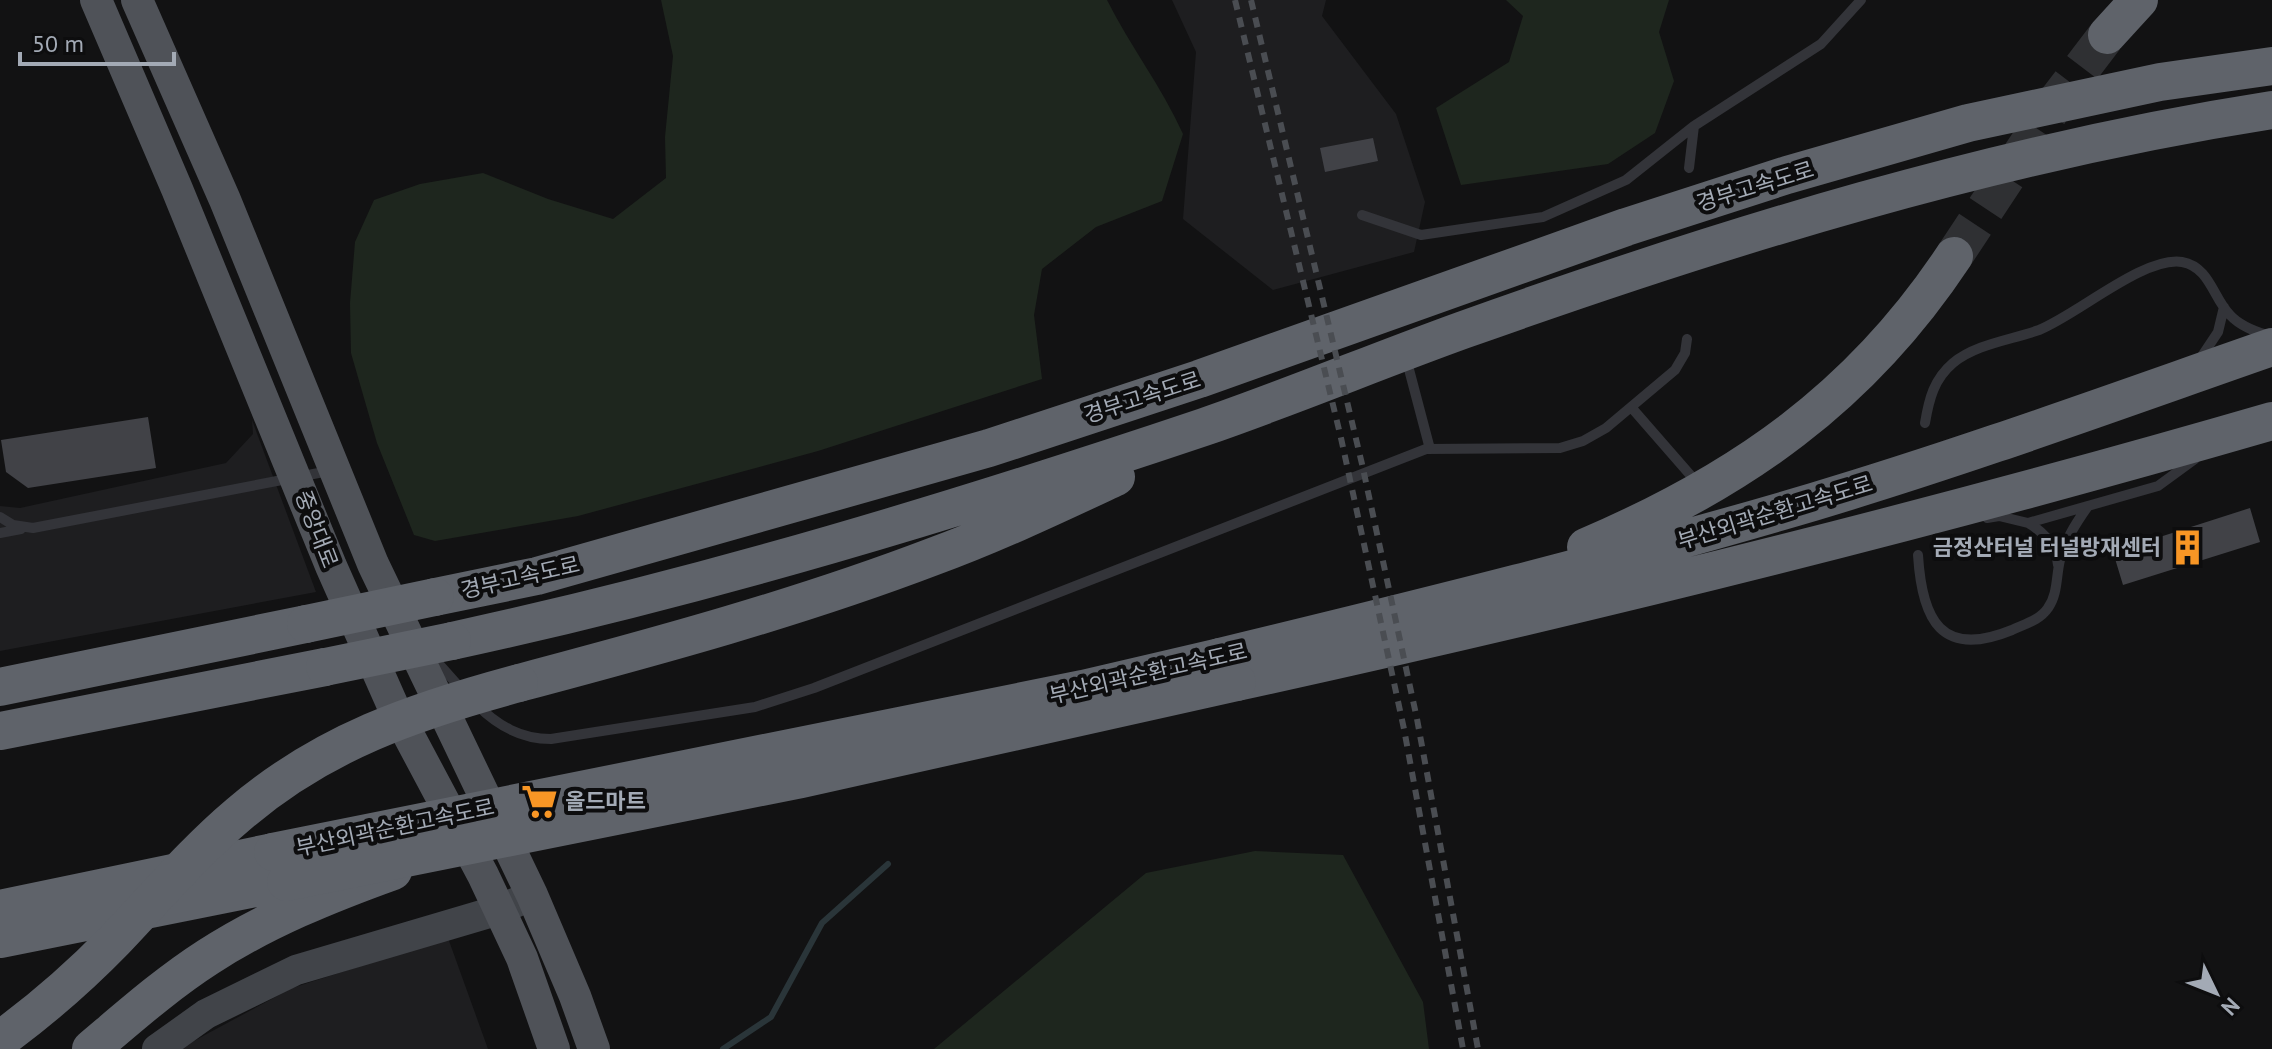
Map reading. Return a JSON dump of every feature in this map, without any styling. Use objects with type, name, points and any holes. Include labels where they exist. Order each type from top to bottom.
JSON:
[{"type":"highway","points":[[2107,35],[2139,0]]},
{"type":"highway","name":"경부고속도로","points":[[0,687],[537,576],[989,448],[1199,379],[1626,227],[1787,175],[1968,123],[2160,82],[2272,66]]},
{"type":"highway","name":"경부고속도로","points":[[0,731],[452,641],[662,591],[853,538],[1209,425],[1591,286],[1785,223],[2055,151],[2272,110]]},
{"type":"highway","points":[[1443,603],[1621,532],[1703,490],[1768,449],[1849,384],[1908,321],[1954,256]]},
{"type":"highway","name":"부산외곽순환고속도로","points":[[0,939],[801,779],[1228,669],[1443,603],[1613,559],[1815,501],[2272,347]]},
{"type":"highway","points":[[0,1040],[77,977],[240,813],[306,765],[358,737],[427,708],[737,622],[932,558],[1012,525],[1291,394]]},
{"type":"highway","name":"부산외곽순환고속도로","points":[[0,909],[287,881],[1067,693],[1228,669],[1627,592],[2272,421]]},
{"type":"highway","points":[[91,1049],[161,990],[208,957],[287,881]]},
{"type":"main road","name":"중앙대로","points":[[96,0],[331,566],[393,706],[522,958],[554,1049]]},
{"type":"main road","name":"중앙대로","points":[[137,0],[225,200],[373,564],[532,895],[592,1043]]},
{"type":"street","points":[[157,1049],[206,1014],[296,970],[499,910],[532,895]]},
{"type":"lane","points":[[1362,215],[1421,235],[1543,217],[1626,180],[1694,126],[1821,44],[1861,0]]},
{"type":"lane","points":[[1689,168],[1694,126]]},
{"type":"lane","points":[[1925,423],[1935,385],[1961,357],[2042,328],[2148,268],[2165,262],[2188,264],[2205,276],[2224,307],[2242,325],[2272,336]]},
{"type":"lane","points":[[2171,382],[2195,364],[2209,348],[2221,324],[2224,307]]},
{"type":"lane","points":[[399,618],[480,708],[523,736],[551,739],[755,707],[814,688],[1430,449],[1560,448],[1583,441],[1606,428],[1675,370],[1685,353],[1687,339]]},
{"type":"lane","points":[[1404,352],[1430,449]]},
{"type":"lane","points":[[1631,407],[1703,490]]},
{"type":"lane","points":[[2028,523],[2158,486],[2229,434]]},
{"type":"lane","points":[[0,533],[335,470]]},
{"type":"lane","points":[[1918,555],[1922,594],[1930,615],[1943,630],[1964,640],[1994,637],[2040,617],[2053,600],[2058,569],[2069,536],[2088,506]]},
{"type":"lane","points":[[1970,520],[1999,516],[2028,523],[2052,546],[2058,569]]},
{"type":"lane","points":[[0,517],[23,528]]},
{"type":"lane","points":[[1854,533],[1956,521]]},
{"type":"shaded area","points":[[661,0],[1107,0],[1183,134],[1162,201],[1096,227],[1042,269],[1034,315],[1042,379],[818,451],[578,516],[435,541],[414,535],[377,443],[351,353],[350,303],[355,242],[374,200],[420,184],[483,173],[548,199],[613,219],[666,178],[665,137],[673,56]]},
{"type":"shaded area","points":[[1172,0],[1326,0],[1322,16],[1396,114],[1425,202],[1414,252],[1273,290],[1183,219],[1196,52]]},
{"type":"shaded area","points":[[1506,0],[1669,0],[1659,32],[1674,81],[1655,133],[1608,164],[1461,185],[1436,108],[1509,62],[1523,16]]},
{"type":"shaded area","points":[[252,420],[316,592],[0,651],[0,506],[20,508],[226,463],[253,434]]},
{"type":"shaded area","points":[[1255,851],[1343,855],[1423,1002],[1429,1049],[934,1049],[1146,873]]},
{"type":"shaded area","points":[[448,938],[488,1049],[179,1049],[292,988]]},
{"type":"building","points":[[1373,138],[1378,161],[1325,172],[1320,148]]},
{"type":"building","points":[[148,417],[156,468],[28,488],[6,472],[1,440]]},
{"type":"building","name":"금정산터널 터널방재센터","points":[[2250,508],[2260,542],[2123,585],[2113,552]]},
{"type":"waterway","points":[[723,1049],[771,1017],[822,923],[888,864]]},
{"type":"tunnel","points":[[1954,256],[2056,102],[2107,35]]},
{"type":"railway","points":[[1235,0],[1341,438],[1404,729],[1463,1049]]},
{"type":"railway","points":[[1251,0],[1362,464],[1417,719],[1478,1049]]},
{"type":"place","name":"금정산터널 터널방재센터","points":[[2187,547]]},
{"type":"place","name":"올드마트","points":[[539,801]]}]
